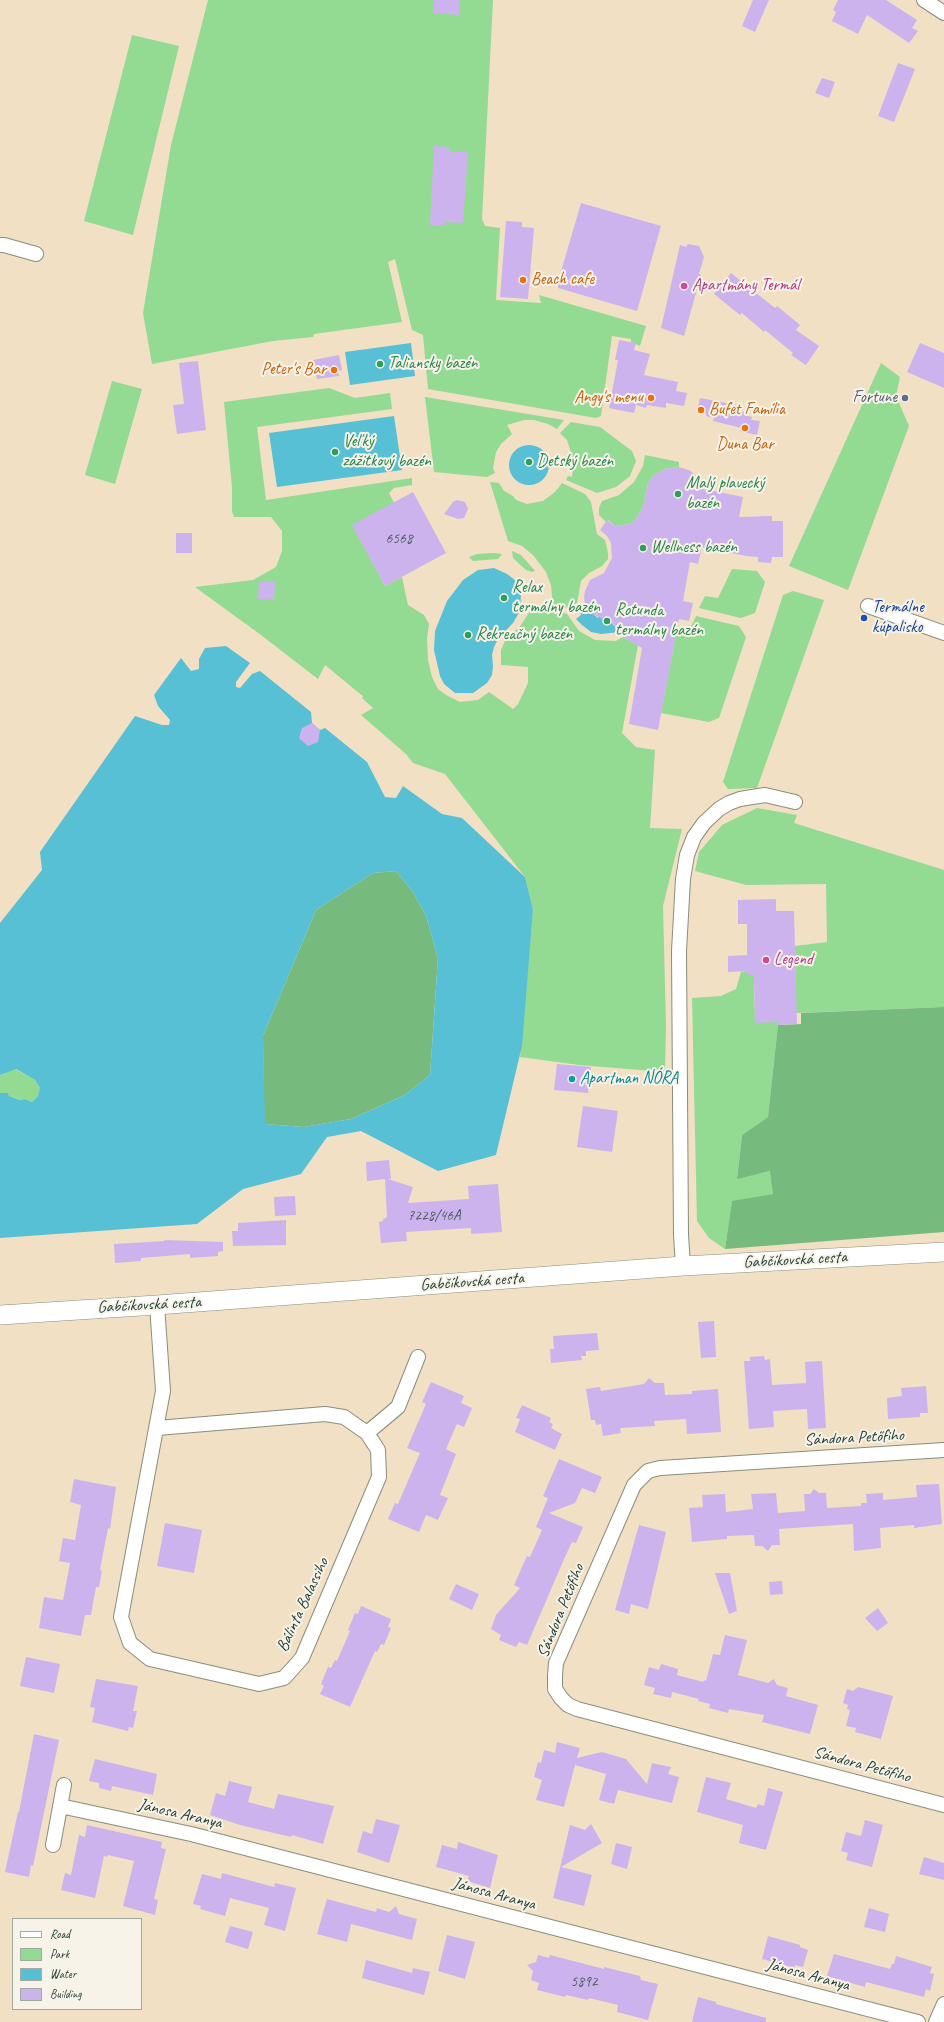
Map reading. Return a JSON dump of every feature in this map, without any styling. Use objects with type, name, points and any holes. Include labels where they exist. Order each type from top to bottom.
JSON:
[{"type":"main road","name":"Gabčíkovská cesta","points":[[0,1315],[157,1305],[683,1266],[944,1252]]},
{"type":"street","points":[[924,0],[944,13]]},
{"type":"street","points":[[0,245],[36,254]]},
{"type":"street","points":[[868,606],[944,633]]},
{"type":"street","points":[[683,1266],[681,1234],[679,951],[683,879],[686,861],[694,837],[704,822],[718,809],[729,803],[754,796],[765,795],[795,802]]},
{"type":"street","name":"Bálinta Balassiho","points":[[157,1305],[162,1392],[157,1428],[121,1617],[130,1643],[150,1660],[259,1684],[284,1678],[302,1658],[379,1477],[378,1450],[367,1433],[344,1417],[325,1414],[157,1428]]},
{"type":"street","points":[[367,1433],[398,1407],[418,1357]]},
{"type":"street","name":"Sándora Petőfiho","points":[[944,1450],[660,1468],[648,1471],[634,1485],[556,1663],[555,1675],[556,1689],[561,1698],[568,1705],[577,1709],[944,1805]]},
{"type":"street","points":[[52,1845],[64,1785]]},
{"type":"street","name":"Jánosa Aranya","points":[[60,1806],[191,1834],[918,2022]]},
{"type":"street","points":[[936,2022],[944,2004]]},
{"type":"green space","points":[[208,0],[493,0],[482,219],[485,226],[500,228],[496,300],[541,303],[539,295],[646,326],[640,346],[631,342],[631,339],[612,336],[601,416],[596,418],[428,389],[423,335],[412,330],[395,259],[388,262],[402,322],[314,334],[313,337],[273,341],[152,364],[143,313],[171,145]]},
{"type":"green space","points":[[132,35],[179,46],[133,235],[84,221]]},
{"type":"green space","points":[[881,363],[900,377],[896,396],[909,426],[848,590],[789,566]]},
{"type":"green space","points":[[112,381],[142,389],[115,484],[85,475]]},
{"type":"green space","points":[[329,388],[355,398],[390,393],[392,409],[257,427],[266,500],[412,478],[412,485],[394,488],[389,493],[394,503],[353,526],[385,586],[402,577],[408,605],[424,615],[429,624],[427,639],[428,660],[432,677],[438,689],[460,702],[478,700],[489,692],[513,709],[518,704],[528,683],[528,667],[501,665],[501,650],[505,641],[521,625],[530,611],[559,612],[567,614],[579,631],[595,640],[616,641],[623,637],[638,645],[622,733],[636,747],[655,750],[650,828],[682,829],[663,906],[666,1026],[665,1072],[579,1065],[520,1057],[533,910],[525,877],[445,774],[413,763],[406,754],[361,715],[373,708],[362,698],[363,696],[325,665],[318,679],[195,587],[253,580],[276,567],[282,551],[282,531],[271,517],[234,517],[232,511],[232,487],[224,402]]},
{"type":"green space","points":[[425,397],[564,420],[557,429],[548,424],[534,420],[524,420],[507,425],[512,434],[501,444],[496,452],[493,468],[495,473],[487,477],[434,472]]},
{"type":"green space","points":[[571,422],[600,427],[632,451],[636,461],[630,476],[616,487],[597,493],[566,480],[568,476],[572,477],[574,462],[567,440],[560,433]]},
{"type":"green space","points":[[645,455],[679,462],[679,467],[665,469],[652,477],[648,484],[643,507],[636,519],[630,524],[615,526],[608,520],[606,522],[599,515],[599,508],[602,501],[619,495],[634,482],[643,466]]},
{"type":"green space","points":[[490,482],[499,483],[504,491],[513,496],[516,500],[527,504],[543,501],[555,492],[562,483],[585,494],[591,502],[597,534],[605,540],[608,559],[602,566],[589,573],[581,581],[577,603],[565,608],[553,607],[551,585],[546,572],[533,555],[522,546],[508,541]]},
{"type":"green space","points":[[512,551],[521,555],[535,571],[532,572],[526,570],[513,558]]},
{"type":"green space","points":[[477,554],[502,554],[498,559],[473,561],[469,557]]},
{"type":"green space","points":[[732,569],[757,571],[765,582],[755,613],[741,618],[699,608],[705,596],[718,598]]},
{"type":"green space","points":[[793,591],[824,600],[757,788],[728,789],[723,782],[783,595]]},
{"type":"green space","points":[[696,616],[739,626],[746,637],[719,718],[709,722],[661,713],[677,629],[689,631]]},
{"type":"green space","points":[[757,808],[797,815],[794,823],[944,870],[944,1007],[796,1013],[795,946],[827,942],[826,884],[746,885],[695,871],[699,852],[722,825]]},
{"type":"green space","points":[[396,871],[413,892],[426,916],[438,958],[430,1075],[405,1095],[351,1119],[304,1127],[264,1124],[263,1036],[316,910],[373,873]]},
{"type":"green space","points":[[747,971],[747,975],[754,975],[755,1022],[778,1022],[778,1025],[768,1117],[742,1135],[737,1178],[771,1171],[773,1194],[732,1202],[725,1249],[709,1238],[697,1221],[692,998],[721,996],[736,989],[741,972]]},
{"type":"green space","points":[[944,1007],[944,1232],[725,1249],[732,1201],[773,1194],[770,1171],[737,1179],[742,1135],[768,1117],[778,1025],[801,1024],[801,1013]]},
{"type":"green space","points":[[15,1069],[35,1080],[40,1088],[38,1096],[32,1102],[9,1096],[8,1093],[0,1093],[0,1074],[2,1075]]},
{"type":"water","name":"Taliansky bazén","points":[[411,343],[415,376],[350,385],[345,352]]},
{"type":"water","name":"Veľký zážitkový bazén","points":[[394,416],[402,470],[277,487],[269,433]]},
{"type":"water","name":"Detský bazén","points":[[533,445],[540,448],[546,454],[549,465],[548,473],[540,482],[533,485],[525,485],[518,482],[510,473],[509,461],[512,454],[521,446]]},
{"type":"water","name":"Rekreačný bazén","points":[[494,568],[507,574],[515,580],[521,594],[520,611],[513,623],[498,639],[494,647],[492,655],[492,675],[487,683],[473,693],[455,693],[444,684],[440,676],[434,650],[435,631],[447,601],[463,580],[478,570]]},
{"type":"water","name":"Rotunda termálny bazén","points":[[587,605],[593,614],[598,618],[600,611],[620,632],[601,634],[591,632],[582,625],[576,619],[581,615],[579,609]]},
{"type":"water","points":[[226,646],[250,663],[236,682],[236,687],[240,688],[252,674],[260,671],[311,712],[312,723],[320,730],[325,728],[367,762],[385,797],[396,798],[403,786],[442,814],[462,818],[525,877],[533,910],[522,1046],[496,1155],[438,1171],[361,1131],[327,1137],[301,1174],[243,1189],[197,1224],[0,1238],[0,1093],[8,1093],[9,1096],[32,1102],[38,1096],[40,1088],[35,1080],[16,1069],[1,1075],[0,1074],[0,923],[42,870],[40,852],[135,716],[162,725],[169,725],[170,720],[158,706],[154,695],[181,658],[191,671],[199,669],[199,659],[205,648]],"holes":[[[396,871],[413,892],[426,916],[438,958],[430,1075],[405,1095],[351,1119],[304,1127],[265,1124],[263,1036],[316,910],[373,873]]]},
{"type":"building","points":[[434,0],[459,0],[459,15],[433,13]]},
{"type":"building","points":[[753,0],[769,0],[755,32],[742,26]]},
{"type":"building","points":[[838,0],[886,0],[917,20],[912,28],[918,31],[909,43],[867,15],[858,34],[832,21],[836,12],[833,10]]},
{"type":"building","points":[[898,63],[915,69],[894,122],[878,116]]},
{"type":"building","points":[[822,78],[835,82],[829,98],[815,93]]},
{"type":"building","points":[[434,146],[450,147],[450,151],[468,152],[463,223],[445,222],[445,225],[430,225]]},
{"type":"building","points":[[581,203],[661,226],[637,311],[558,288],[558,282]]},
{"type":"building","points":[[506,221],[522,222],[522,227],[534,228],[528,299],[500,297]]},
{"type":"building","points":[[688,244],[699,246],[704,257],[699,274],[701,275],[684,336],[661,328],[680,245],[686,247]]},
{"type":"building","points":[[731,273],[775,308],[777,306],[800,325],[796,330],[819,346],[806,365],[791,355],[793,353],[765,330],[764,332],[742,313],[740,315],[714,294]]},
{"type":"building","points":[[619,340],[636,343],[634,350],[650,354],[644,375],[678,382],[676,391],[687,393],[684,406],[666,403],[666,408],[647,405],[646,408],[636,405],[634,413],[609,408],[618,360],[615,360]]},
{"type":"building","points":[[920,343],[944,353],[944,388],[907,372]]},
{"type":"building","points":[[339,355],[342,370],[338,371],[339,376],[317,379],[313,360]]},
{"type":"building","points":[[198,361],[206,430],[177,434],[173,405],[184,404],[179,363]]},
{"type":"building","points":[[700,398],[737,405],[736,410],[744,412],[744,415],[752,417],[751,420],[760,421],[757,435],[740,431],[741,428],[713,421],[714,418],[706,416],[706,413],[697,411]]},
{"type":"building","points":[[679,467],[689,470],[702,480],[699,488],[743,497],[739,517],[772,516],[772,521],[783,521],[783,557],[772,557],[771,563],[758,562],[758,557],[702,547],[698,564],[690,562],[683,601],[693,603],[689,621],[679,619],[658,730],[629,724],[642,648],[623,637],[610,620],[604,620],[593,614],[585,604],[584,597],[590,580],[604,573],[612,558],[611,543],[607,536],[600,530],[607,520],[615,526],[630,524],[636,519],[643,507],[648,484],[652,477],[665,469]]},
{"type":"building","points":[[413,492],[446,553],[385,586],[352,525]]},
{"type":"building","points":[[457,500],[465,502],[468,509],[464,518],[458,519],[444,514],[453,502]]},
{"type":"building","points":[[176,533],[192,533],[192,553],[176,553]]},
{"type":"building","points":[[259,582],[275,582],[274,599],[258,599]]},
{"type":"building","points":[[312,723],[320,730],[318,742],[308,746],[299,738],[302,728]]},
{"type":"building","points":[[776,899],[776,911],[794,911],[797,1024],[778,1025],[778,1022],[755,1023],[754,975],[747,975],[747,971],[728,972],[728,956],[747,955],[747,924],[738,924],[738,900]]},
{"type":"building","name":"Apartman NÓRA","points":[[557,1064],[591,1067],[588,1093],[554,1090]]},
{"type":"building","points":[[583,1106],[618,1111],[612,1152],[577,1147]]},
{"type":"building","points":[[389,1160],[391,1179],[388,1179],[413,1187],[408,1203],[469,1199],[468,1186],[498,1184],[502,1232],[471,1234],[471,1228],[406,1232],[407,1241],[381,1243],[379,1222],[383,1221],[383,1219],[387,1216],[385,1179],[367,1181],[366,1162]]},
{"type":"building","points":[[295,1196],[296,1215],[275,1216],[274,1197]]},
{"type":"building","points":[[286,1220],[286,1245],[233,1246],[232,1231],[238,1231],[238,1223]]},
{"type":"building","points":[[164,1240],[223,1242],[223,1251],[218,1252],[218,1256],[190,1258],[190,1254],[141,1258],[141,1261],[115,1263],[114,1244],[165,1241]]},
{"type":"building","points":[[714,1321],[716,1357],[701,1358],[698,1322]]},
{"type":"building","points":[[597,1333],[599,1350],[586,1351],[586,1356],[581,1356],[582,1360],[551,1363],[550,1349],[554,1349],[553,1336]]},
{"type":"building","points":[[764,1356],[765,1360],[770,1359],[772,1385],[806,1383],[805,1362],[822,1361],[826,1428],[808,1429],[807,1409],[773,1411],[774,1427],[749,1429],[744,1361],[750,1361],[750,1357]]},
{"type":"building","points":[[649,1378],[655,1383],[664,1383],[665,1395],[692,1394],[692,1391],[718,1389],[721,1432],[687,1434],[686,1419],[654,1421],[655,1426],[620,1428],[621,1433],[603,1436],[601,1424],[596,1425],[595,1420],[591,1420],[586,1389],[600,1387],[601,1391],[644,1384]]},
{"type":"building","points":[[431,1382],[464,1396],[461,1403],[472,1408],[464,1427],[457,1424],[446,1449],[456,1454],[440,1495],[448,1498],[438,1520],[426,1515],[419,1532],[388,1519],[395,1503],[398,1504],[420,1453],[407,1448],[426,1404],[422,1402]]},
{"type":"building","points":[[926,1386],[928,1413],[920,1413],[920,1417],[888,1419],[887,1398],[902,1396],[901,1388]]},
{"type":"building","points":[[522,1405],[551,1418],[549,1422],[553,1424],[551,1428],[562,1434],[555,1450],[515,1432],[520,1419],[516,1418]]},
{"type":"building","points":[[559,1459],[602,1477],[595,1493],[582,1488],[575,1503],[549,1513],[583,1527],[576,1543],[572,1542],[527,1645],[519,1642],[516,1647],[499,1640],[501,1635],[491,1629],[496,1615],[520,1588],[514,1585],[527,1556],[530,1557],[542,1530],[536,1527],[548,1498],[543,1496]]},
{"type":"building","points":[[74,1479],[116,1487],[110,1529],[108,1528],[100,1570],[102,1571],[99,1587],[96,1587],[91,1615],[85,1615],[81,1636],[39,1628],[44,1597],[63,1600],[70,1563],[59,1561],[63,1538],[75,1540],[81,1505],[70,1502]]},
{"type":"building","points":[[939,1484],[942,1524],[914,1528],[914,1525],[880,1528],[881,1548],[854,1551],[853,1524],[779,1529],[780,1545],[772,1545],[768,1551],[762,1546],[755,1546],[754,1535],[727,1536],[727,1539],[692,1542],[689,1508],[703,1507],[702,1495],[725,1494],[726,1512],[753,1509],[751,1494],[776,1493],[778,1513],[805,1511],[804,1494],[810,1494],[814,1489],[819,1493],[826,1493],[827,1508],[861,1506],[861,1503],[867,1503],[866,1494],[883,1493],[883,1500],[917,1497],[916,1485]]},
{"type":"building","points":[[165,1523],[202,1530],[194,1573],[157,1566]]},
{"type":"building","points":[[639,1525],[666,1532],[648,1609],[631,1604],[629,1614],[615,1610]]},
{"type":"building","points":[[715,1573],[730,1573],[737,1611],[729,1614]]},
{"type":"building","points":[[782,1581],[783,1594],[770,1595],[769,1582]]},
{"type":"building","points":[[456,1584],[479,1594],[472,1610],[449,1599]]},
{"type":"building","points":[[361,1606],[391,1619],[388,1627],[391,1628],[384,1645],[381,1644],[377,1652],[375,1651],[350,1707],[320,1694],[324,1686],[321,1684],[328,1667],[331,1668],[335,1660],[337,1661],[350,1631],[348,1630],[355,1613],[358,1614]]},
{"type":"building","points":[[878,1608],[888,1623],[877,1631],[865,1618]]},
{"type":"building","points":[[725,1635],[747,1640],[738,1675],[768,1683],[774,1679],[777,1685],[788,1688],[786,1696],[818,1705],[810,1734],[762,1722],[764,1715],[729,1709],[728,1713],[709,1708],[710,1704],[698,1701],[699,1699],[672,1692],[671,1698],[653,1694],[655,1688],[644,1685],[649,1667],[659,1670],[661,1664],[678,1669],[677,1675],[703,1682],[704,1680],[706,1681],[713,1654],[720,1655]]},
{"type":"building","points":[[26,1657],[60,1664],[54,1693],[20,1686]]},
{"type":"building","points":[[96,1679],[138,1686],[133,1711],[137,1711],[133,1728],[129,1727],[128,1731],[92,1722],[95,1708],[90,1707]]},
{"type":"building","points":[[858,1687],[893,1696],[881,1739],[855,1732],[856,1728],[846,1726],[850,1710],[847,1709],[848,1705],[843,1703],[847,1689],[853,1691]]},
{"type":"building","points":[[34,1734],[59,1740],[33,1866],[31,1865],[29,1877],[5,1872],[19,1812]]},
{"type":"building","points":[[557,1742],[580,1748],[577,1758],[602,1752],[626,1759],[647,1784],[652,1763],[671,1767],[668,1774],[679,1777],[672,1803],[618,1790],[614,1804],[599,1800],[606,1774],[575,1765],[564,1807],[536,1800],[542,1780],[534,1777],[538,1762],[541,1763],[544,1750],[555,1753]]},
{"type":"building","points":[[95,1759],[157,1774],[153,1795],[112,1786],[111,1791],[99,1788],[99,1783],[89,1781]]},
{"type":"building","points":[[706,1777],[731,1783],[726,1799],[756,1808],[758,1804],[764,1806],[768,1788],[783,1792],[766,1850],[739,1843],[743,1825],[697,1812]]},
{"type":"building","points":[[229,1781],[252,1787],[248,1802],[274,1809],[278,1794],[334,1806],[323,1844],[292,1835],[291,1837],[240,1825],[210,1815],[216,1793],[225,1796]]},
{"type":"building","points":[[376,1819],[400,1825],[389,1863],[357,1852],[363,1831],[372,1834]]},
{"type":"building","points":[[865,1820],[883,1825],[872,1867],[846,1860],[848,1853],[841,1851],[846,1832],[861,1836]]},
{"type":"building","points":[[591,1824],[602,1843],[561,1867],[592,1875],[584,1906],[553,1898],[570,1825],[585,1830]]},
{"type":"building","points":[[87,1825],[162,1842],[161,1848],[166,1849],[154,1899],[158,1900],[155,1915],[123,1906],[134,1861],[108,1855],[107,1857],[104,1856],[95,1898],[61,1890],[65,1873],[71,1875],[79,1835],[85,1837]]},
{"type":"building","points":[[458,1842],[498,1855],[490,1888],[467,1881],[469,1876],[436,1867],[442,1845],[457,1849]]},
{"type":"building","points":[[616,1843],[632,1847],[627,1869],[611,1864]]},
{"type":"building","points":[[924,1857],[944,1863],[944,1880],[919,1874]]},
{"type":"building","points":[[222,1873],[274,1887],[275,1883],[296,1888],[285,1931],[264,1925],[269,1908],[230,1898],[225,1916],[200,1909],[201,1906],[193,1904],[202,1874],[221,1879]]},
{"type":"building","points":[[327,1899],[376,1912],[377,1908],[389,1912],[396,1906],[399,1914],[417,1919],[412,1940],[351,1924],[347,1942],[317,1934]]},
{"type":"building","points":[[869,1908],[889,1914],[885,1932],[864,1927]]},
{"type":"building","points":[[230,1926],[253,1932],[248,1949],[225,1942]]},
{"type":"building","points":[[447,1935],[475,1942],[465,1979],[438,1971]]},
{"type":"building","points":[[768,1936],[800,1945],[800,1947],[808,1950],[803,1967],[795,1965],[794,1968],[762,1959]]},
{"type":"building","points":[[834,1954],[890,1969],[892,1964],[894,1964],[896,1956],[932,1967],[930,1973],[934,1974],[930,1991],[926,1989],[924,1997],[866,1982],[865,1987],[827,1976]]},
{"type":"building","points":[[538,1955],[549,1958],[550,1955],[604,1969],[604,1967],[640,1976],[641,1980],[658,1984],[648,2020],[617,2012],[618,2005],[589,1998],[588,2000],[566,1995],[565,1997],[537,1990],[539,1983],[531,1980],[533,1971],[527,1965],[536,1962]]},
{"type":"building","points":[[366,1960],[412,1973],[413,1968],[430,1972],[424,1995],[362,1978]]},
{"type":"building","points":[[698,1997],[716,2002],[716,2004],[766,2018],[766,2022],[692,2022]]},
{"type":"place","name":"Beach cafe","points":[[523,280]]},
{"type":"place","name":"Apartmány Termál","points":[[684,286]]},
{"type":"place","name":"Taliansky bazén","points":[[380,364]]},
{"type":"place","name":"Peter's Bar","points":[[334,370]]},
{"type":"place","name":"Angy's menu","points":[[651,398]]},
{"type":"place","name":"Fortune","points":[[905,398]]},
{"type":"place","name":"Bufet Família","points":[[701,410]]},
{"type":"place","name":"Duna Bar","points":[[745,428]]},
{"type":"place","name":"Veľký zážitkový bazén","points":[[335,452]]},
{"type":"place","name":"Detský bazén","points":[[529,462]]},
{"type":"place","name":"Malý plavecký bazén","points":[[678,494]]},
{"type":"place","name":"Wellness bazén","points":[[643,548]]},
{"type":"place","name":"Relax termálny bazén","points":[[504,598]]},
{"type":"place","name":"Termálne kúpalisko","points":[[864,618]]},
{"type":"place","name":"Rotunda termálny bazén","points":[[607,621]]},
{"type":"place","name":"Rekreačný bazén","points":[[468,635]]},
{"type":"place","name":"Legend","points":[[766,960]]},
{"type":"place","name":"Apartman NÓRA","points":[[572,1079]]}]
